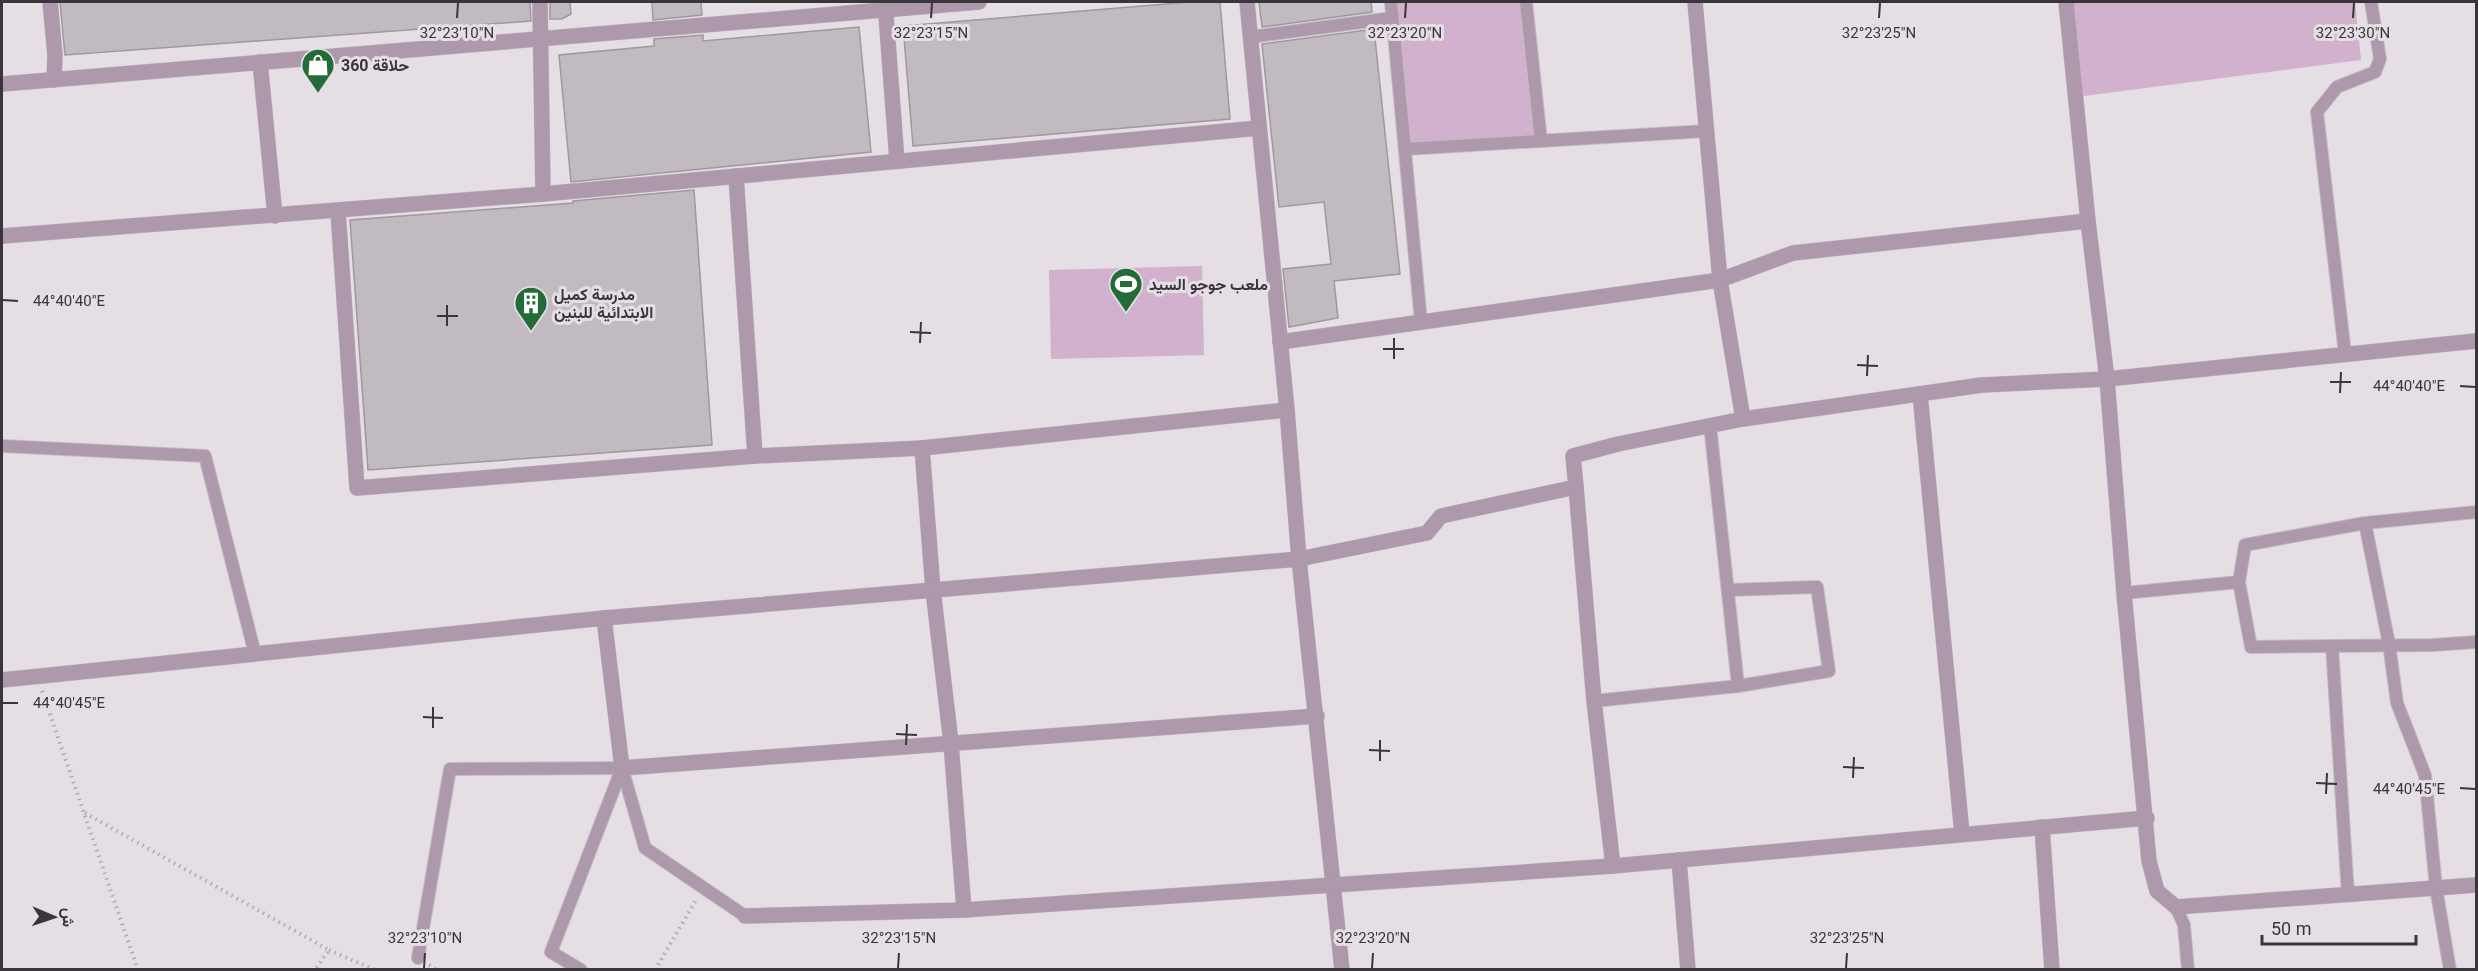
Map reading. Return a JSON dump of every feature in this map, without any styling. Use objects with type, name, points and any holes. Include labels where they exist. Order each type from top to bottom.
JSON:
[{"type":"street","points":[[50,2],[55,55],[54,80]]},
{"type":"street","points":[[540,2],[543,194]]},
{"type":"street","points":[[2,84],[542,38],[886,5],[979,2]]},
{"type":"street","points":[[1246,2],[1287,410],[1299,559],[1342,969]]},
{"type":"street","points":[[1695,2],[1720,280],[1743,419]]},
{"type":"street","points":[[2066,2],[2088,221],[2107,379],[2149,861],[2157,891],[2176,907],[2476,885]]},
{"type":"street","points":[[886,5],[897,161]]},
{"type":"street","points":[[260,62],[275,216]]},
{"type":"street","points":[[2,236],[543,194],[1259,128]]},
{"type":"street","points":[[736,176],[755,456]]},
{"type":"street","points":[[338,211],[357,488],[755,456],[922,448],[1287,410]]},
{"type":"street","points":[[1280,342],[1720,280],[1793,253],[2088,221]]},
{"type":"street","points":[[1613,866],[1594,701],[1574,456],[1743,419],[1982,385],[2107,379],[2476,340]]},
{"type":"street","points":[[1920,394],[1962,834]]},
{"type":"street","points":[[922,448],[933,590],[951,743],[964,910]]},
{"type":"street","points":[[2,680],[604,618],[1299,559],[1427,533],[1441,516],[1576,487]]},
{"type":"street","points":[[604,618],[622,768],[1317,716]]},
{"type":"street","points":[[745,916],[964,910],[1613,866],[2147,818]]},
{"type":"street","points":[[2042,827],[2052,969]]},
{"type":"street","points":[[1679,860],[1688,969]]},
{"type":"lane","points":[[1391,2],[1421,322]]},
{"type":"lane","points":[[1526,2],[1541,141]]},
{"type":"lane","points":[[2345,354],[2316,112],[2337,87],[2375,72],[2380,59],[2371,2]]},
{"type":"lane","points":[[1250,37],[1392,18]]},
{"type":"lane","points":[[1405,149],[1706,131]]},
{"type":"lane","points":[[1710,425],[1738,686]]},
{"type":"lane","points":[[2,446],[205,456],[255,654]]},
{"type":"lane","points":[[2476,512],[2365,522],[2246,545],[2239,582],[2251,647],[2433,645],[2476,642]]},
{"type":"lane","points":[[2365,522],[2389,644],[2397,704],[2426,775],[2436,888],[2450,969]]},
{"type":"lane","points":[[2124,593],[2239,582]]},
{"type":"lane","points":[[1594,701],[1738,686],[1829,671],[1817,586],[1728,590]]},
{"type":"lane","points":[[2332,646],[2348,895]]},
{"type":"lane","points":[[622,768],[645,848],[745,916]]},
{"type":"lane","points":[[418,958],[450,769],[622,768]]},
{"type":"lane","points":[[581,969],[551,952],[622,768]]},
{"type":"lane","points":[[2176,907],[2184,924],[2188,969]]},
{"type":"path","points":[[36,676],[138,969]]},
{"type":"path","points":[[84,813],[329,950],[375,969]]},
{"type":"path","points":[[655,969],[704,888]]},
{"type":"path","points":[[315,969],[329,950]]},
{"type":"shaded area","points":[[1391,2],[1526,2],[1541,141],[1405,149]]},
{"type":"shaded area","points":[[2066,2],[2355,2],[2361,60],[2076,97]]},
{"type":"shaded area","name":"ملعب جوجو السيد","points":[[1202,266],[1204,355],[1051,359],[1049,270]]},
{"type":"building","points":[[60,2],[530,2],[531,21],[65,55]]},
{"type":"building","points":[[550,2],[570,2],[571,14],[562,19],[550,19]]},
{"type":"building","points":[[652,2],[701,2],[702,15],[653,20]]},
{"type":"building","points":[[1190,2],[1220,2],[1230,119],[913,146],[903,26]]},
{"type":"building","points":[[1259,2],[1371,2],[1372,12],[1262,27]]},
{"type":"building","points":[[859,27],[871,152],[571,182],[559,55],[654,46],[654,39],[703,35],[703,41]]},
{"type":"building","points":[[1374,29],[1400,274],[1334,281],[1338,318],[1289,327],[1283,269],[1331,264],[1324,202],[1279,207],[1262,44]]},
{"type":"building","name":"مدرسة كميل الابتدائية للبنين","points":[[694,190],[712,445],[368,470],[350,220],[573,203],[573,201]]},
{"type":"place","name":"حلاقة 360","points":[[318,94]]},
{"type":"place","name":"ملعب جوجو السيد","points":[[1126,313]]},
{"type":"place","name":"مدرسة كميل الابتدائية للبنين","points":[[531,332]]}]
